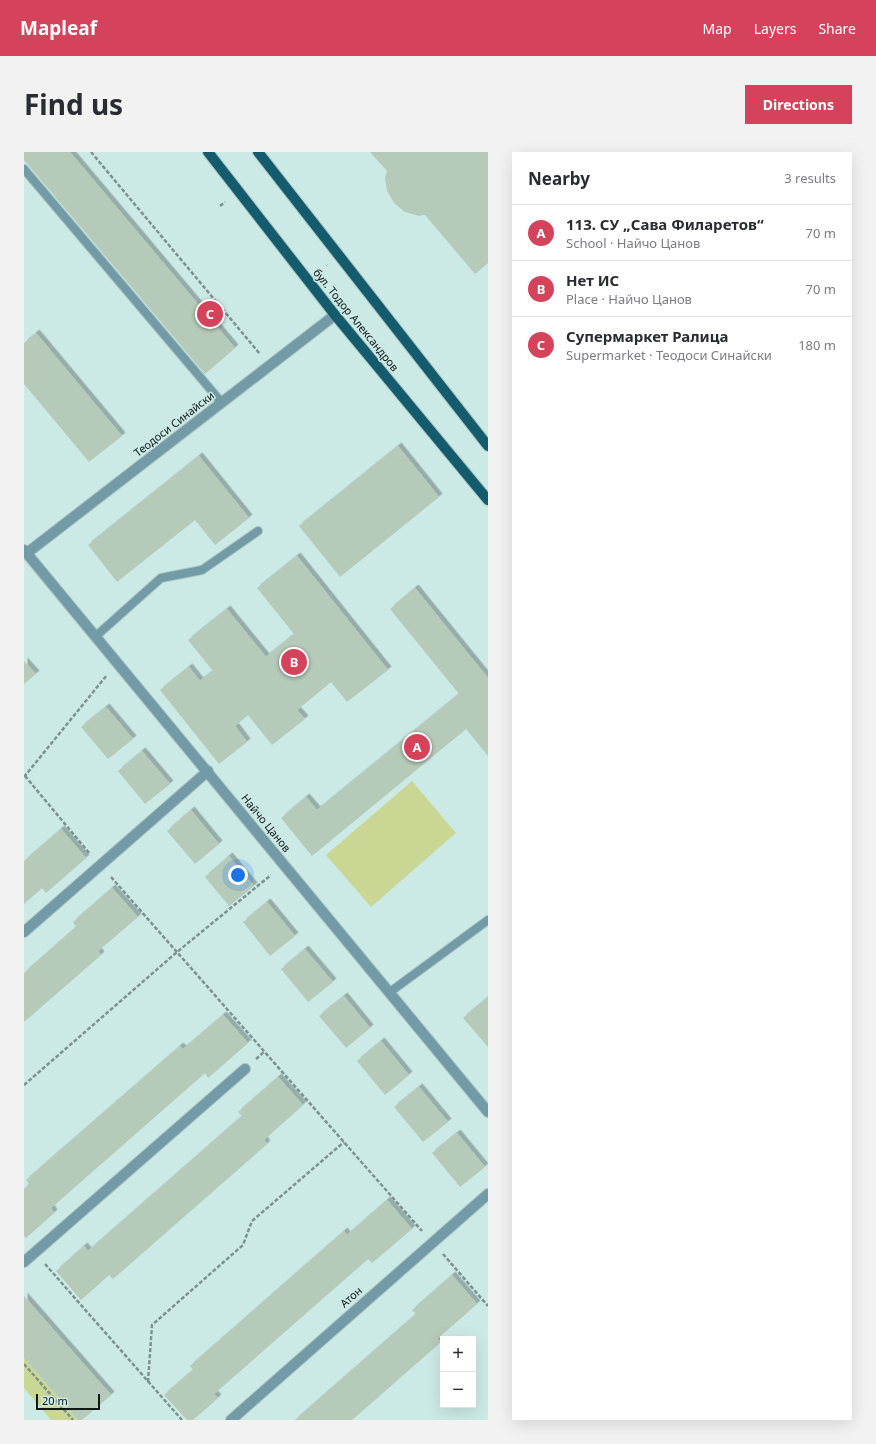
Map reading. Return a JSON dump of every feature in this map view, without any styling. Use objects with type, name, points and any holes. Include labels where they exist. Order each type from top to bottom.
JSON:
[{"type":"main road","points":[[258,152],[488,446]]},
{"type":"main road","name":"бул. Тодор Александров","points":[[210,153],[335,315],[488,500]]},
{"type":"street","name":"Теодоси Синайски","points":[[26,551],[222,403],[335,315]]},
{"type":"street","name":"Найчо Цанов","points":[[26,551],[488,1112]]},
{"type":"street","points":[[24,932],[208,771]]},
{"type":"street","points":[[24,1262],[245,1069]]},
{"type":"street","name":"Атон","points":[[230,1420],[488,1194]]},
{"type":"lane","points":[[24,169],[222,403]]},
{"type":"lane","points":[[96,636],[161,578],[202,570],[258,531]]},
{"type":"lane","points":[[390,992],[488,920]]},
{"type":"path","points":[[91,152],[269,365]]},
{"type":"path","points":[[220,206],[225,202]]},
{"type":"path","points":[[118,662],[24,777],[488,1306]]},
{"type":"path","points":[[24,1085],[177,952],[284,864]]},
{"type":"path","points":[[148,1382],[152,1325],[243,1245],[252,1221],[344,1142]]},
{"type":"path","points":[[35,1252],[182,1420]]},
{"type":"path","points":[[24,1364],[73,1420]]},
{"type":"green space","points":[[412,781],[456,833],[371,907],[326,855]]},
{"type":"green space","points":[[24,1358],[78,1420],[51,1420],[24,1388]]},
{"type":"building","points":[[24,152],[70,152],[235,348],[205,374],[24,160]]},
{"type":"building","points":[[370,152],[488,152],[488,263],[475,274],[425,215],[419,216],[405,212],[394,203],[387,191],[385,178],[387,171]]},
{"type":"building","points":[[36,333],[122,436],[89,462],[24,384],[24,343]]},
{"type":"building","points":[[398,446],[439,497],[340,577],[299,526]]},
{"type":"building","points":[[199,456],[249,518],[215,545],[195,520],[117,582],[88,545]]},
{"type":"building","points":[[297,556],[388,670],[347,702],[331,682],[297,710],[305,719],[272,745],[248,715],[235,726],[247,742],[219,764],[160,690],[189,667],[200,681],[213,671],[188,640],[227,609],[266,657],[294,634],[257,588]]},
{"type":"building","points":[[415,588],[488,678],[488,756],[466,729],[312,856],[281,818],[306,797],[317,810],[459,694],[390,609]]},
{"type":"building","points":[[24,661],[36,674],[24,684]]},
{"type":"building","points":[[106,707],[133,739],[108,759],[81,727]]},
{"type":"building","points":[[142,751],[170,784],[145,804],[118,771]]},
{"type":"building","points":[[191,810],[219,844],[195,864],[167,831]]},
{"type":"building","points":[[61,829],[86,858],[46,893],[42,888],[24,904],[24,861]]},
{"type":"building","points":[[229,856],[254,886],[229,906],[205,877]]},
{"type":"building","points":[[112,888],[138,917],[98,951],[101,955],[24,1022],[24,973],[76,927],[73,922]]},
{"type":"building","points":[[267,902],[295,936],[270,956],[243,922]]},
{"type":"building","points":[[305,949],[333,982],[308,1002],[281,969]]},
{"type":"building","points":[[344,996],[370,1028],[346,1048],[319,1016]]},
{"type":"building","points":[[488,997],[488,1047],[463,1018]]},
{"type":"building","points":[[223,1015],[248,1043],[208,1078],[205,1073],[51,1208],[54,1213],[26,1238],[24,1236],[24,1189],[29,1184],[26,1180],[180,1046],[183,1049]]},
{"type":"building","points":[[381,1041],[409,1075],[385,1095],[357,1061]]},
{"type":"building","points":[[278,1077],[303,1105],[264,1140],[267,1144],[113,1279],[109,1275],[81,1300],[56,1271],[84,1246],[88,1251],[242,1116],[238,1112]]},
{"type":"building","points":[[419,1087],[448,1122],[423,1142],[394,1107]]},
{"type":"building","points":[[457,1133],[485,1167],[460,1187],[432,1153]]},
{"type":"building","points":[[387,1200],[412,1229],[372,1263],[368,1259],[214,1394],[218,1398],[193,1420],[187,1420],[164,1395],[193,1370],[190,1366],[344,1231],[347,1235]]},
{"type":"building","points":[[452,1275],[477,1304],[437,1339],[440,1343],[352,1420],[295,1420],[416,1314],[412,1310]]},
{"type":"building","points":[[24,1296],[111,1395],[82,1420],[78,1420],[24,1358]]},
{"type":"place","name":"Супермаркет Ралица","points":[[210,314]]},
{"type":"place","name":"Нет ИС","points":[[294,662]]},
{"type":"place","name":"113. СУ „Сава Филаретов“","points":[[417,747]]}]
